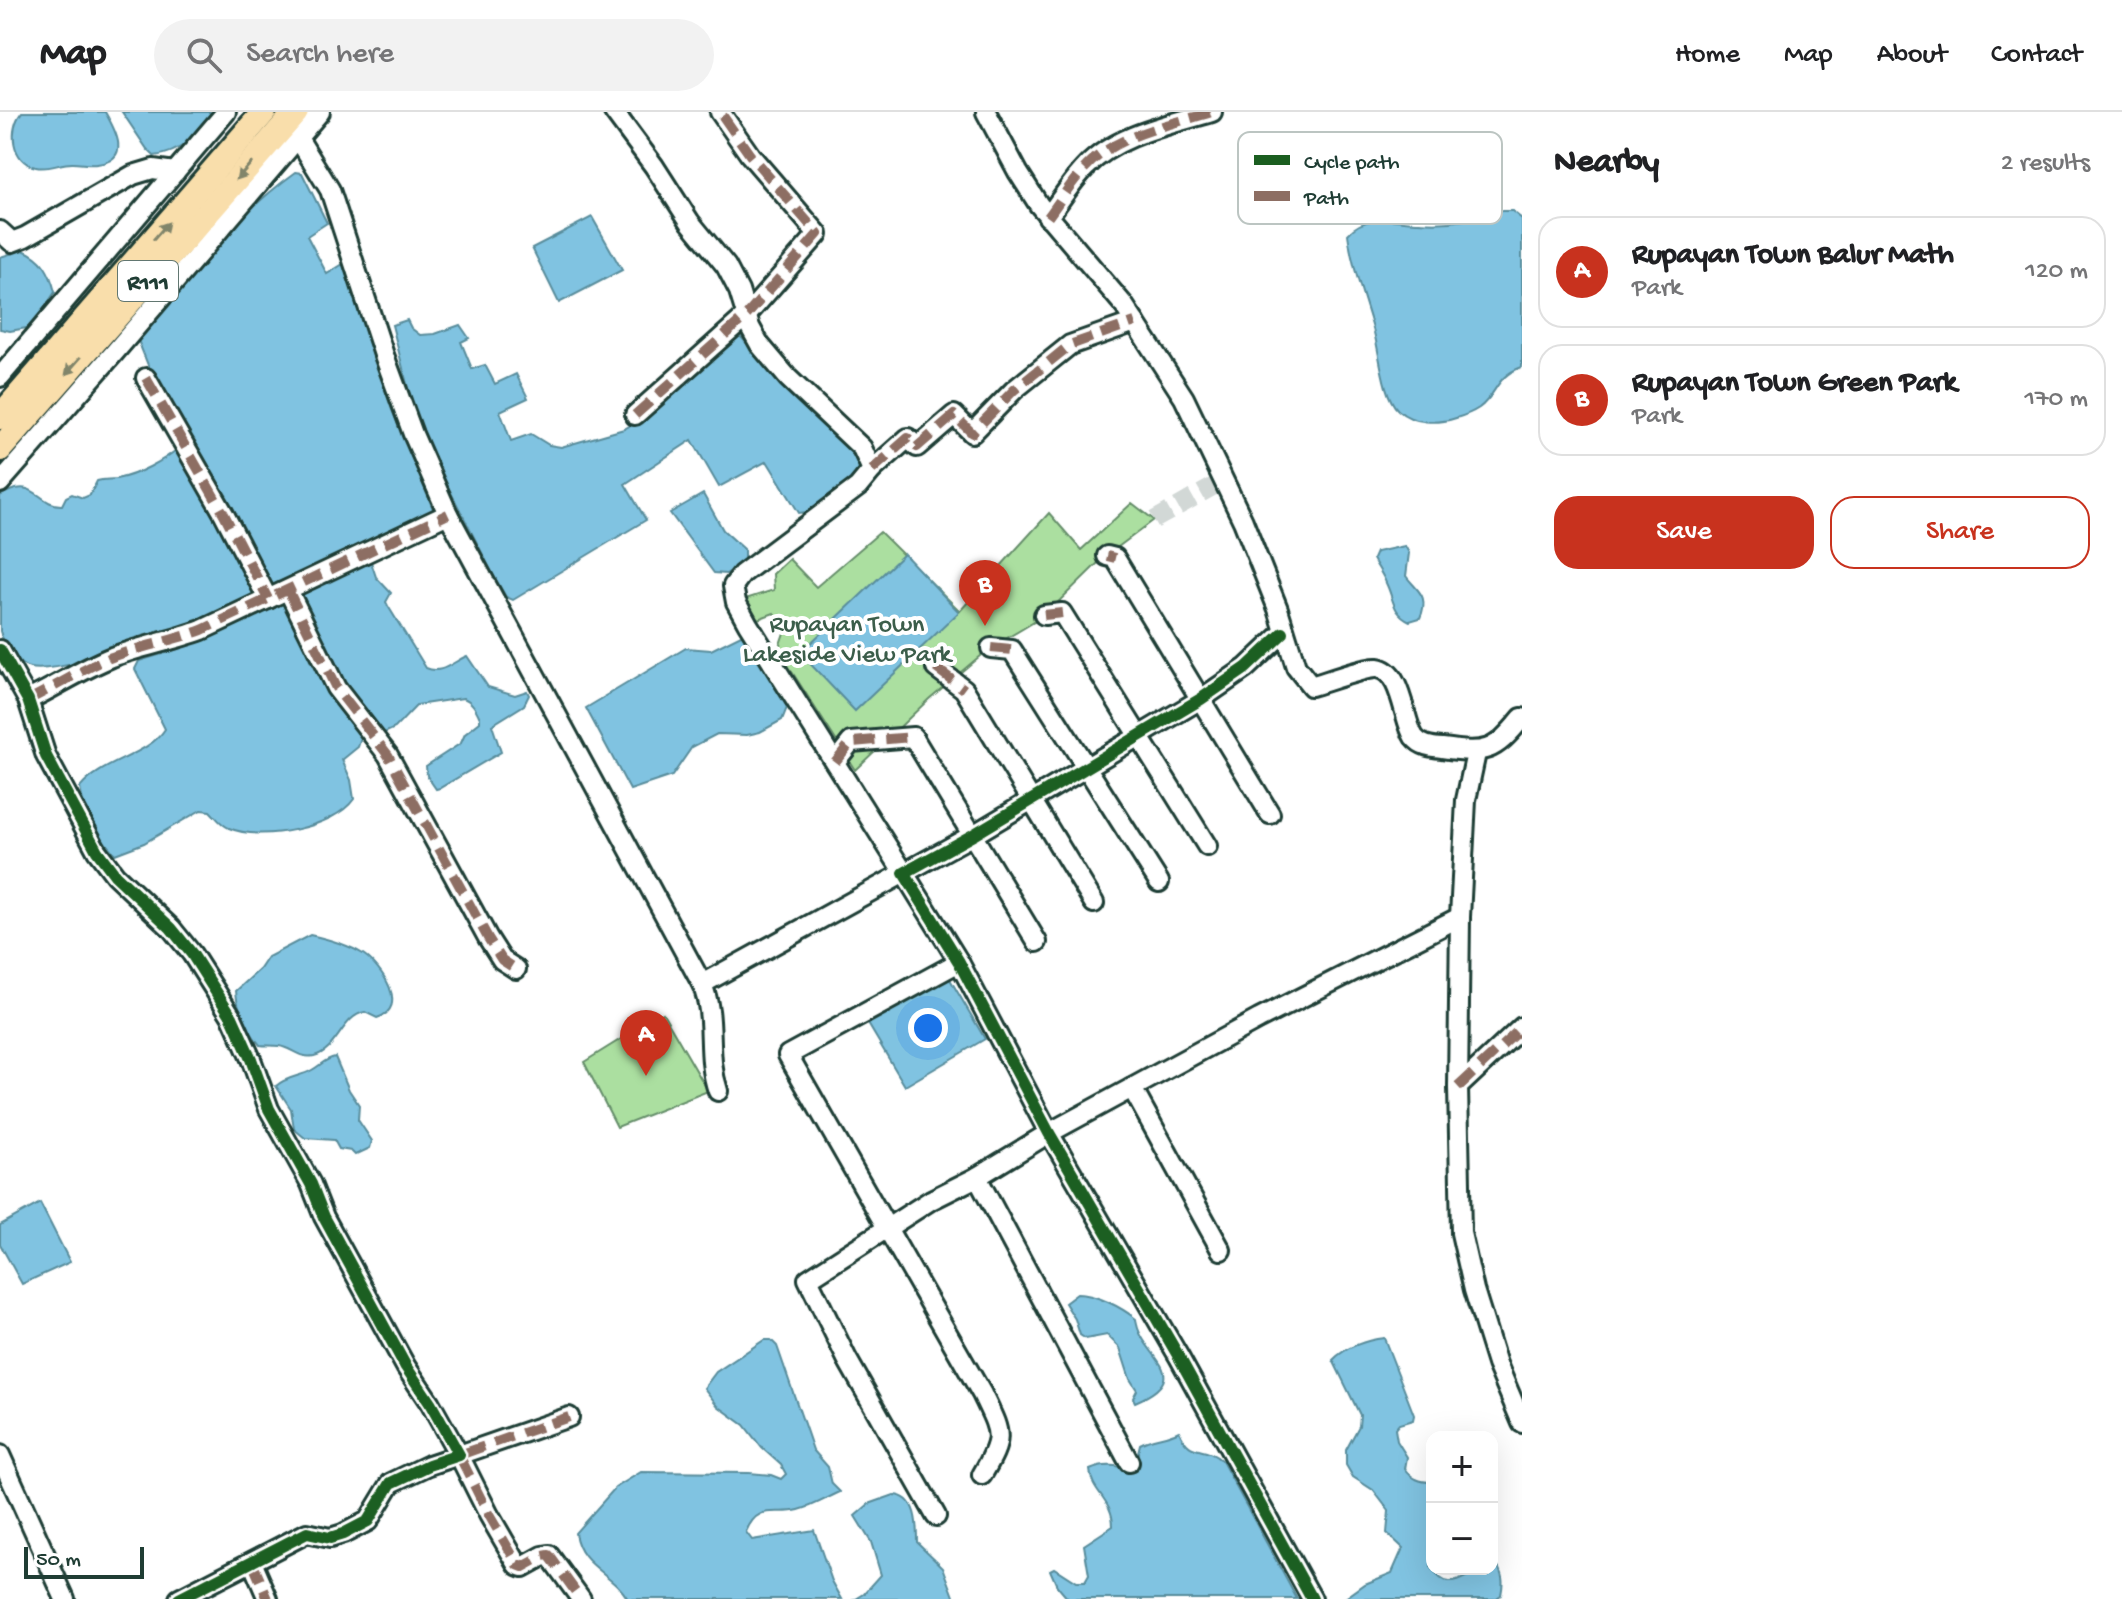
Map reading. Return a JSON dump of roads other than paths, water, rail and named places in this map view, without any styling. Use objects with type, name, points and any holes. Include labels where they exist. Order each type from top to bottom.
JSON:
[{"type":"main road","name":"R111","points":[[0,417],[264,112]]},
{"type":"main road","name":"R111","points":[[0,449],[296,112]]},
{"type":"street","points":[[0,377],[226,112]]},
{"type":"street","points":[[0,483],[320,112]]},
{"type":"street","points":[[614,112],[690,222],[726,266],[760,345],[788,378],[862,448],[872,470]]},
{"type":"street","points":[[635,415],[747,315],[818,234],[750,155],[720,112]]},
{"type":"street","points":[[986,112],[1018,172],[1048,217],[1094,268],[1135,322],[1184,398],[1243,521],[1278,609],[1296,667],[1311,686],[1377,668],[1388,672],[1395,682],[1413,734],[1420,743],[1476,753],[1505,739],[1522,718]]},
{"type":"street","points":[[1048,217],[1086,166],[1105,151],[1123,141],[1212,112]]},
{"type":"street","points":[[298,138],[330,190],[384,355],[413,434],[448,514],[702,984],[711,1005],[710,1057],[718,1091]]},
{"type":"street","points":[[0,231],[12,242],[133,175],[153,169],[175,172]]},
{"type":"street","points":[[1135,322],[1070,345],[1014,390],[972,433],[954,415],[917,447],[908,438],[858,487],[742,574],[733,586],[736,602],[747,623],[959,962],[1049,1133],[1179,1357],[1312,1599]]},
{"type":"street","points":[[146,378],[207,482],[268,599]]},
{"type":"street","points":[[28,700],[75,673],[143,646],[173,641],[448,514]]},
{"type":"street","points":[[1111,557],[1270,814]]},
{"type":"street","points":[[288,590],[336,688],[388,755],[488,938],[502,960],[516,969]]},
{"type":"street","points":[[1053,614],[1137,736],[1207,846]]},
{"type":"street","points":[[702,984],[973,835],[1201,699],[1246,668],[1283,633]]},
{"type":"street","points":[[991,648],[1012,650],[1159,882]]},
{"type":"street","points":[[0,650],[28,700],[46,756],[97,851],[115,875],[185,945],[232,1017],[269,1109],[311,1184],[324,1217],[518,1565],[523,1567],[549,1555],[581,1599]]},
{"type":"street","points":[[936,668],[964,689],[1094,903]]},
{"type":"street","points":[[835,762],[851,742],[913,737],[1037,942]]},
{"type":"street","points":[[1476,753],[1466,800],[1460,917],[1458,1087],[1461,1233],[1474,1290],[1497,1364],[1522,1423]]},
{"type":"street","points":[[936,1516],[847,1359],[808,1279],[931,1200],[977,1177],[1049,1133],[1272,1012],[1460,917]]},
{"type":"street","points":[[959,962],[788,1055],[996,1423],[999,1444],[982,1475]]},
{"type":"street","points":[[1458,1087],[1522,1027]]},
{"type":"street","points":[[1132,1088],[1221,1250]]},
{"type":"street","points":[[977,1177],[1129,1462]]},
{"type":"street","points":[[179,1599],[307,1533],[330,1538],[368,1521],[391,1483],[459,1455],[569,1417]]},
{"type":"street","points":[[0,1455],[65,1599]]},
{"type":"street","points":[[252,1562],[268,1599]]},
{"type":"water","points":[[22,112],[105,112],[117,136],[118,151],[115,157],[97,164],[72,163],[40,168],[28,164],[21,159],[14,144],[15,127]]},
{"type":"water","points":[[122,112],[217,112],[182,146],[154,156]]},
{"type":"water","points":[[296,172],[302,173],[327,223],[307,236],[327,274],[343,264],[392,410],[434,511],[272,589],[154,380],[137,338],[231,229]]},
{"type":"water","points":[[1502,211],[1512,211],[1522,219],[1522,367],[1506,376],[1479,408],[1456,418],[1426,422],[1404,415],[1393,403],[1355,270],[1348,234],[1361,224],[1502,224]]},
{"type":"water","points":[[592,217],[622,270],[559,303],[532,248]]},
{"type":"water","points":[[23,250],[45,266],[55,292],[32,327],[10,331],[0,329],[0,257]]},
{"type":"water","points":[[407,320],[420,335],[435,334],[460,325],[469,338],[461,342],[472,369],[485,365],[495,384],[516,374],[528,398],[500,411],[511,441],[531,434],[549,445],[561,447],[624,429],[645,417],[737,333],[849,449],[861,468],[846,488],[806,512],[799,513],[767,461],[719,487],[692,440],[625,484],[646,520],[513,600],[506,597],[495,578],[429,450],[411,400],[392,325]]},
{"type":"water","points":[[180,447],[243,568],[253,593],[251,597],[174,631],[76,663],[30,668],[20,663],[7,647],[0,631],[0,496],[12,490],[29,489],[47,501],[62,505],[66,497],[72,494],[83,498],[90,495],[97,481],[141,471]]},
{"type":"water","points":[[703,494],[723,530],[744,549],[744,562],[726,574],[714,573],[670,513]]},
{"type":"water","points":[[1405,546],[1409,553],[1406,576],[1421,594],[1424,604],[1420,618],[1410,621],[1397,610],[1373,559],[1376,552]]},
{"type":"water","points":[[904,554],[959,612],[855,711],[800,653]]},
{"type":"water","points":[[370,559],[376,577],[391,593],[386,602],[388,606],[426,668],[442,669],[467,656],[488,687],[515,695],[527,691],[529,695],[524,705],[492,725],[501,752],[440,788],[436,789],[427,776],[426,766],[461,743],[465,734],[480,722],[473,706],[463,698],[417,705],[395,728],[382,734],[349,700],[296,598],[301,589]]},
{"type":"water","points":[[287,598],[363,732],[358,747],[342,760],[351,780],[354,799],[330,818],[277,833],[242,832],[221,823],[210,811],[201,810],[144,843],[115,854],[93,824],[80,788],[100,771],[148,746],[165,729],[135,669],[139,661],[178,649]]},
{"type":"water","points":[[745,633],[784,690],[788,705],[782,720],[747,735],[717,734],[692,747],[672,776],[630,790],[586,708],[686,648],[711,650]]},
{"type":"water","points":[[310,935],[363,954],[378,968],[390,987],[392,997],[387,1013],[377,1018],[365,1012],[357,1015],[329,1047],[309,1057],[279,1046],[260,1045],[244,1020],[236,991],[268,957]]},
{"type":"water","points":[[947,974],[985,1039],[905,1086],[867,1022]]},
{"type":"water","points":[[335,1057],[359,1105],[358,1120],[372,1141],[370,1148],[355,1155],[339,1149],[334,1140],[305,1138],[294,1129],[291,1109],[276,1086]]},
{"type":"water","points":[[40,1203],[70,1262],[22,1284],[0,1244],[0,1225]]},
{"type":"water","points":[[1077,1294],[1108,1302],[1136,1319],[1139,1332],[1161,1364],[1164,1374],[1163,1383],[1154,1392],[1135,1402],[1133,1398],[1137,1390],[1120,1348],[1107,1335],[1086,1339],[1080,1335],[1065,1303]]},
{"type":"water","points":[[1384,1338],[1414,1415],[1413,1420],[1399,1424],[1395,1429],[1397,1441],[1407,1457],[1405,1469],[1410,1475],[1426,1481],[1426,1575],[1437,1575],[1453,1582],[1470,1575],[1498,1575],[1498,1567],[1503,1581],[1501,1595],[1495,1599],[1344,1599],[1365,1584],[1392,1573],[1403,1548],[1387,1533],[1389,1511],[1373,1490],[1353,1477],[1346,1465],[1346,1450],[1359,1426],[1360,1415],[1333,1360],[1344,1351]]},
{"type":"water","points":[[764,1340],[771,1340],[777,1346],[813,1450],[828,1467],[832,1484],[840,1492],[799,1510],[762,1513],[746,1532],[752,1540],[814,1530],[832,1581],[842,1599],[628,1599],[583,1554],[575,1533],[615,1488],[641,1472],[749,1473],[781,1479],[786,1474],[744,1425],[718,1406],[704,1388],[716,1372]]},
{"type":"water","points":[[1179,1431],[1188,1445],[1222,1461],[1297,1599],[1068,1599],[1057,1586],[1050,1570],[1054,1568],[1076,1582],[1085,1582],[1089,1575],[1084,1545],[1113,1526],[1110,1509],[1094,1484],[1090,1470],[1117,1466],[1134,1470],[1140,1444]]},
{"type":"water","points":[[894,1495],[907,1500],[911,1506],[916,1520],[917,1542],[943,1567],[955,1599],[856,1599],[881,1575],[871,1542],[855,1516],[869,1504]]},
{"type":"tunnel","points":[[1154,520],[1223,481]]},
{"type":"place","name":"Rupayan Town Green Park","points":[[985,626]]},
{"type":"place","name":"Rupayan Town Balur Math","points":[[646,1076]]},
{"type":"park label","name":"Rupayan Town Lakeside View Park","points":[[847,637]]}]
